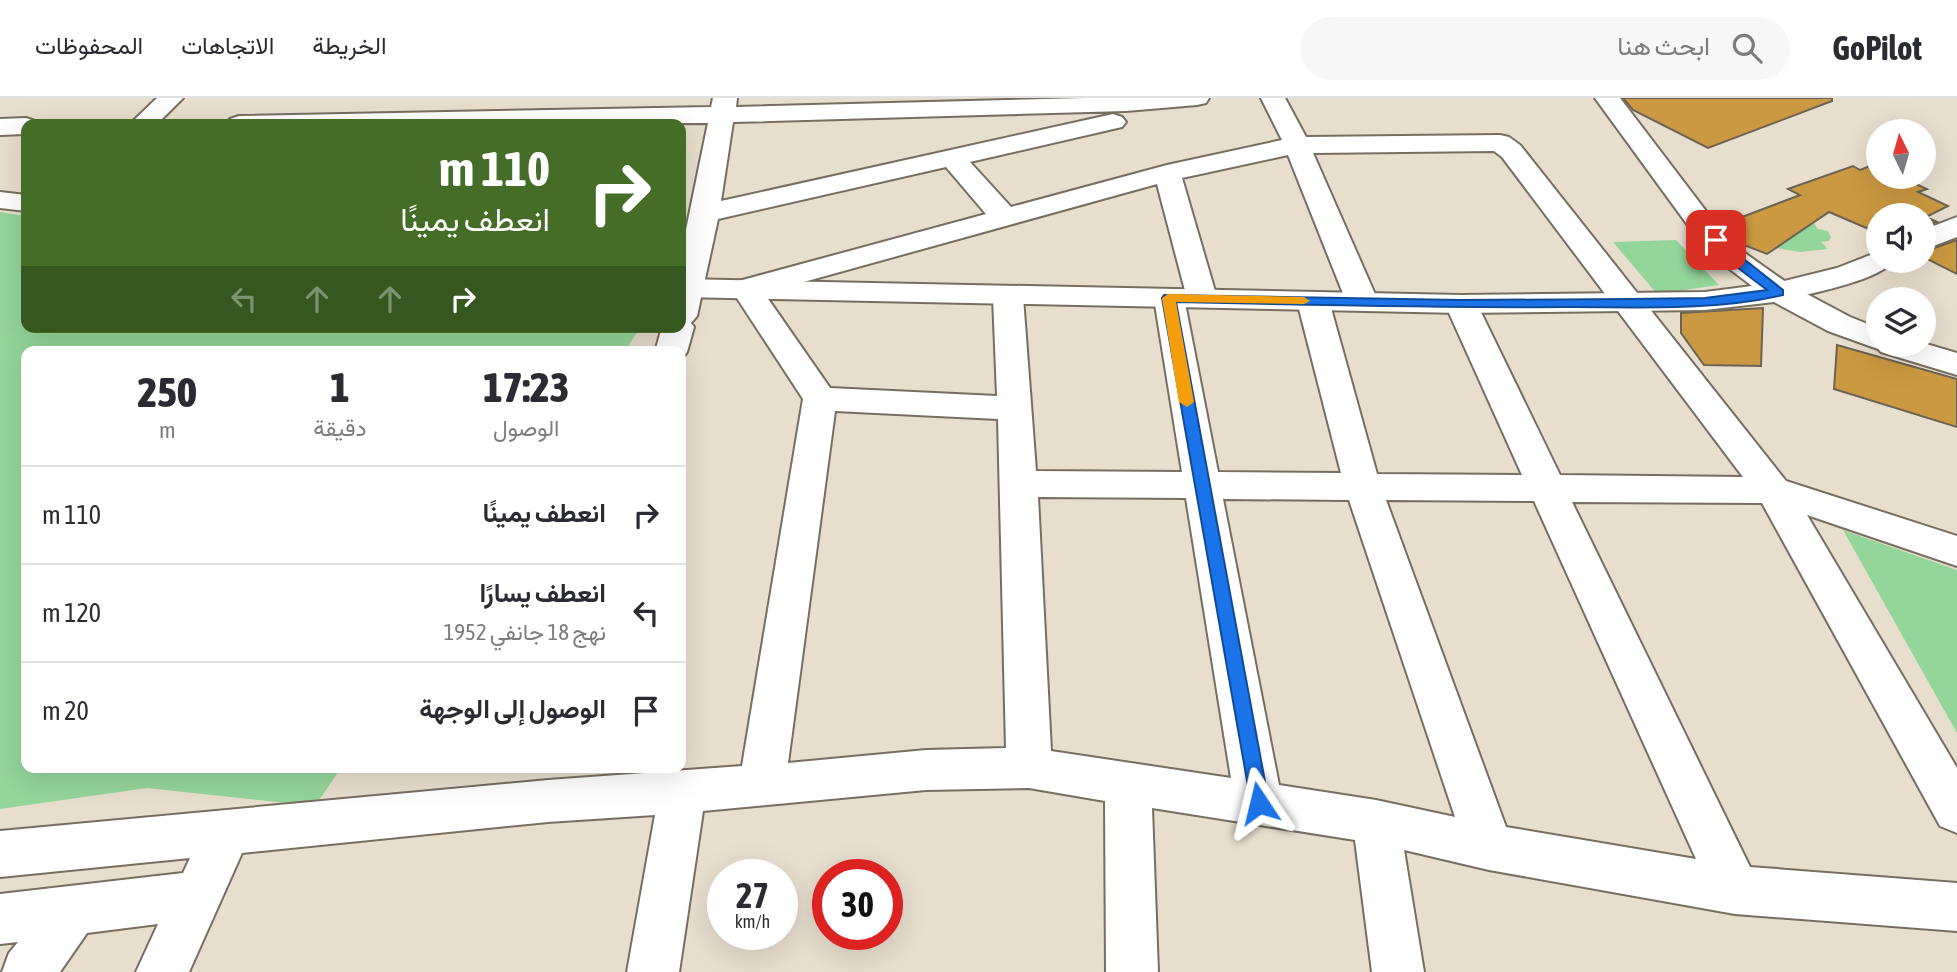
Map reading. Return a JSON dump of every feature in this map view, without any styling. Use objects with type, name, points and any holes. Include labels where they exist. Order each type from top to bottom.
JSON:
[{"type":"street","points":[[148,119],[171,98]]},
{"type":"street","points":[[497,119],[515,98]]},
{"type":"street","points":[[540,119],[724,107],[1197,98]]},
{"type":"street","points":[[705,213],[1214,98]]},
{"type":"street","points":[[1273,98],[1297,145],[1362,301]]},
{"type":"street","points":[[1607,98],[1702,225],[1729,256],[1779,292],[1839,324],[1866,334]]},
{"type":"street","points":[[686,286],[705,213],[724,107]]},
{"type":"street","points":[[0,127],[21,126]]},
{"type":"street","points":[[686,298],[746,289],[1167,173],[1297,145],[1500,143],[1511,151],[1773,490],[1957,811]]},
{"type":"street","points":[[953,159],[1004,217]]},
{"type":"street","points":[[1167,173],[1185,298],[1201,483],[1259,803]]},
{"type":"street","points":[[0,200],[21,202]]},
{"type":"street","points":[[1936,235],[1957,226]]},
{"type":"street","points":[[746,289],[1008,297],[1461,304],[1705,302],[1779,292],[1848,274],[1866,266]]},
{"type":"street","points":[[746,289],[820,399],[762,786]]},
{"type":"street","points":[[1008,297],[1019,484],[1029,768]]},
{"type":"street","points":[[1313,301],[1362,485],[1489,848]]},
{"type":"street","points":[[1461,304],[1735,890]]},
{"type":"street","points":[[1933,357],[1957,364]]},
{"type":"street","points":[[820,399],[1014,408]]},
{"type":"street","points":[[1019,484],[1201,483],[1773,490],[1957,551]]},
{"type":"street","points":[[0,854],[228,833],[553,785],[683,791],[926,770],[1029,768],[1376,822],[1489,848],[1735,890],[1957,907]]},
{"type":"street","points":[[1128,783],[1132,972]]},
{"type":"street","points":[[653,972],[683,791]]},
{"type":"street","points":[[1376,822],[1398,972]]},
{"type":"street","points":[[162,972],[228,833]]},
{"type":"street","points":[[0,919],[200,895]]},
{"type":"street","points":[[28,972],[73,910]]},
{"type":"green space","points":[[0,212],[21,215],[21,333],[637,333],[628,346],[21,346],[21,773],[338,773],[315,806],[147,788],[0,809]]},
{"type":"green space","points":[[1813,222],[1818,229],[1828,231],[1831,237],[1829,241],[1821,242],[1828,249],[1800,252],[1776,248]]},
{"type":"green space","points":[[1676,240],[1719,285],[1657,294],[1613,242]]},
{"type":"green space","points":[[1843,530],[1957,570],[1957,733]]},
{"type":"building","points":[[1623,98],[1832,98],[1832,101],[1708,148],[1633,110]]},
{"type":"building","points":[[1853,166],[1860,170],[1866,168],[1866,189],[1927,189],[1918,192],[1948,206],[1936,212],[1936,203],[1866,203],[1866,228],[1829,212],[1767,254],[1736,242],[1721,225],[1800,195],[1788,189]]},
{"type":"building","points":[[1957,240],[1957,274],[1936,264],[1936,247]]},
{"type":"building","points":[[1763,308],[1761,366],[1704,365],[1681,333],[1681,313]]},
{"type":"building","points":[[1837,345],[1866,353],[1866,357],[1879,357],[1957,379],[1957,427],[1834,389]]},
{"type":"slow traffic","points":[[1187,402],[1168,298],[1304,301]]},
{"type":"route","points":[[1259,803],[1168,298],[1461,304],[1630,303],[1705,302],[1779,292],[1729,256],[1716,240]]}]
